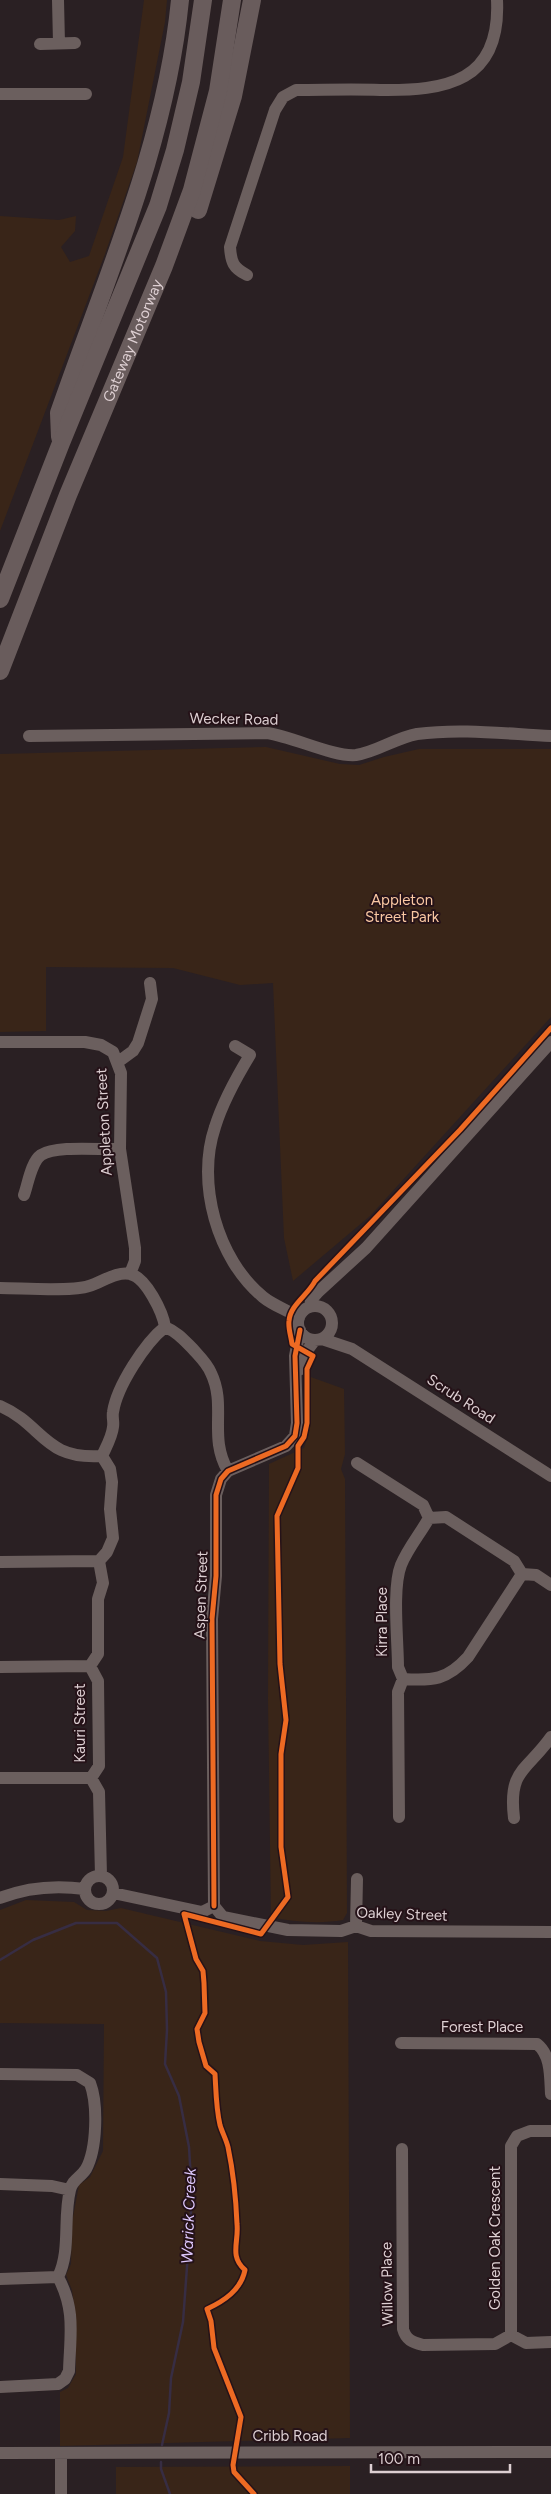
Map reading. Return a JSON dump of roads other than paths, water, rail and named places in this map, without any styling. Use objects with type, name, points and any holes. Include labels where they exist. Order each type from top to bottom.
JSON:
[{"type":"highway","points":[[61,443],[59,412],[138,195],[155,135],[169,75],[180,0]]},
{"type":"highway","name":"Gateway Motorway","points":[[0,598],[158,206],[187,99],[203,0]]},
{"type":"highway","name":"Gateway Motorway","points":[[0,671],[72,486],[164,266],[192,190],[211,125],[225,54],[232,0]]},
{"type":"highway","points":[[164,266],[184,246],[208,181],[233,96],[252,0]]},
{"type":"street","points":[[58,0],[59,43]]},
{"type":"street","points":[[247,275],[236,270],[231,261],[230,247],[275,110],[283,97],[296,90],[408,91],[435,88],[458,81],[475,70],[486,56],[495,36],[497,0]]},
{"type":"street","points":[[40,44],[75,43]]},
{"type":"street","points":[[0,94],[86,94]]},
{"type":"street","name":"Wecker Road","points":[[29,736],[267,734],[287,736],[341,754],[356,755],[373,750],[394,740],[416,734],[442,732],[551,736]]},
{"type":"street","points":[[118,1062],[133,1051],[138,1043],[152,999],[150,983]]},
{"type":"street","name":"Appleton Street","points":[[0,1042],[85,1042],[101,1045],[113,1052],[121,1073],[120,1149],[136,1248],[136,1261],[130,1274]]},
{"type":"street","points":[[165,1327],[176,1332],[204,1362],[212,1374],[218,1401],[218,1447],[228,1471],[286,1446],[295,1436],[297,1378],[295,1356],[299,1324],[310,1307],[311,1300],[366,1248],[551,1042]]},
{"type":"street","points":[[235,1046],[252,1057],[224,1102],[214,1129],[208,1163],[215,1221],[225,1245],[242,1275],[263,1297],[299,1324],[306,1337],[318,1339]]},
{"type":"street","points":[[24,1195],[34,1164],[40,1155],[54,1150],[120,1149]]},
{"type":"street","points":[[0,1288],[87,1287],[119,1275],[130,1274],[141,1280],[163,1314],[165,1327]]},
{"type":"street","points":[[297,1378],[302,1359],[318,1339],[329,1333],[332,1325],[328,1312],[328,1300],[334,1280]]},
{"type":"street","points":[[310,1307],[320,1307],[328,1312]]},
{"type":"street","name":"Scrub Road","points":[[332,1325],[352,1349]]},
{"type":"street","points":[[102,1456],[110,1438],[113,1427],[113,1412],[123,1386],[135,1362],[154,1335],[165,1327]]},
{"type":"street","name":"Scrub Road","points":[[318,1339],[352,1349],[551,1476]]},
{"type":"street","points":[[0,1406],[10,1410],[51,1445],[69,1455],[102,1456]]},
{"type":"street","points":[[0,1562],[99,1561],[107,1552],[113,1538],[110,1509],[112,1482],[110,1469],[102,1456]]},
{"type":"street","points":[[357,1463],[423,1505],[430,1518],[446,1517],[514,1561],[522,1574]]},
{"type":"street","name":"Aspen Street","points":[[214,1906],[212,1619],[216,1576],[216,1495],[221,1479],[228,1471]]},
{"type":"street","name":"Kirra Place","points":[[399,1817],[398,1692],[403,1680],[398,1667],[397,1582],[400,1567],[408,1551],[430,1518]]},
{"type":"street","name":"Kauri Street","points":[[99,1561],[103,1583],[98,1599],[98,1654],[90,1666],[98,1681],[99,1700],[99,1766],[91,1778],[99,1792],[101,1876]]},
{"type":"street","points":[[522,1574],[536,1575],[551,1585]]},
{"type":"street","points":[[403,1680],[430,1680],[445,1676],[456,1669],[468,1657],[522,1574]]},
{"type":"street","points":[[0,1667],[90,1666]]},
{"type":"street","points":[[514,1818],[512,1801],[516,1778],[551,1737]]},
{"type":"street","points":[[0,1778],[91,1778]]},
{"type":"street","points":[[101,1876],[111,1882],[113,1893],[107,1901],[98,1904],[89,1899],[85,1889],[90,1879],[101,1876]]},
{"type":"street","points":[[356,1926],[357,1879]]},
{"type":"street","points":[[0,1898],[35,1888],[70,1887],[85,1889]]},
{"type":"street","points":[[113,1893],[202,1912],[214,1906]]},
{"type":"street","name":"Oakley Street","points":[[214,1906],[222,1917],[288,1930],[342,1931],[356,1926],[371,1932],[551,1932]]},
{"type":"street","name":"Forest Place","points":[[401,2043],[537,2044],[544,2049],[549,2061],[551,2094]]},
{"type":"street","points":[[0,2074],[77,2075],[90,2082],[94,2093],[94,2145],[91,2158],[84,2172],[74,2181],[70,2190],[65,2222],[64,2264],[58,2277]]},
{"type":"street","name":"Golden Oak Crescent","points":[[511,2335],[511,2146],[517,2136],[530,2131],[551,2131]]},
{"type":"street","name":"Willow Place","points":[[402,2150],[403,2329],[405,2336],[412,2342],[423,2345],[495,2344],[511,2335]]},
{"type":"street","points":[[0,2184],[52,2186],[70,2190]]},
{"type":"street","points":[[0,2279],[58,2277]]},
{"type":"street","points":[[0,2387],[48,2386],[65,2380],[69,2371],[71,2316],[68,2296],[58,2277]]},
{"type":"street","points":[[511,2335],[526,2342],[551,2342]]},
{"type":"street","name":"Cribb Road","points":[[0,2453],[551,2452]]},
{"type":"street","points":[[61,2453],[61,2494]]},
{"type":"waterway","name":"Warick Creek","points":[[0,1960],[33,1940],[76,1923],[117,1923],[157,1958],[166,1992],[167,2030],[165,2064],[179,2096],[189,2147],[192,2198],[183,2322],[171,2378],[169,2413],[162,2445]]},
{"type":"waterway","name":"Warick Creek","points":[[161,2462],[161,2469],[170,2494]]},
{"type":"park label","name":"Appleton Street Park","points":[[402,908]]}]
